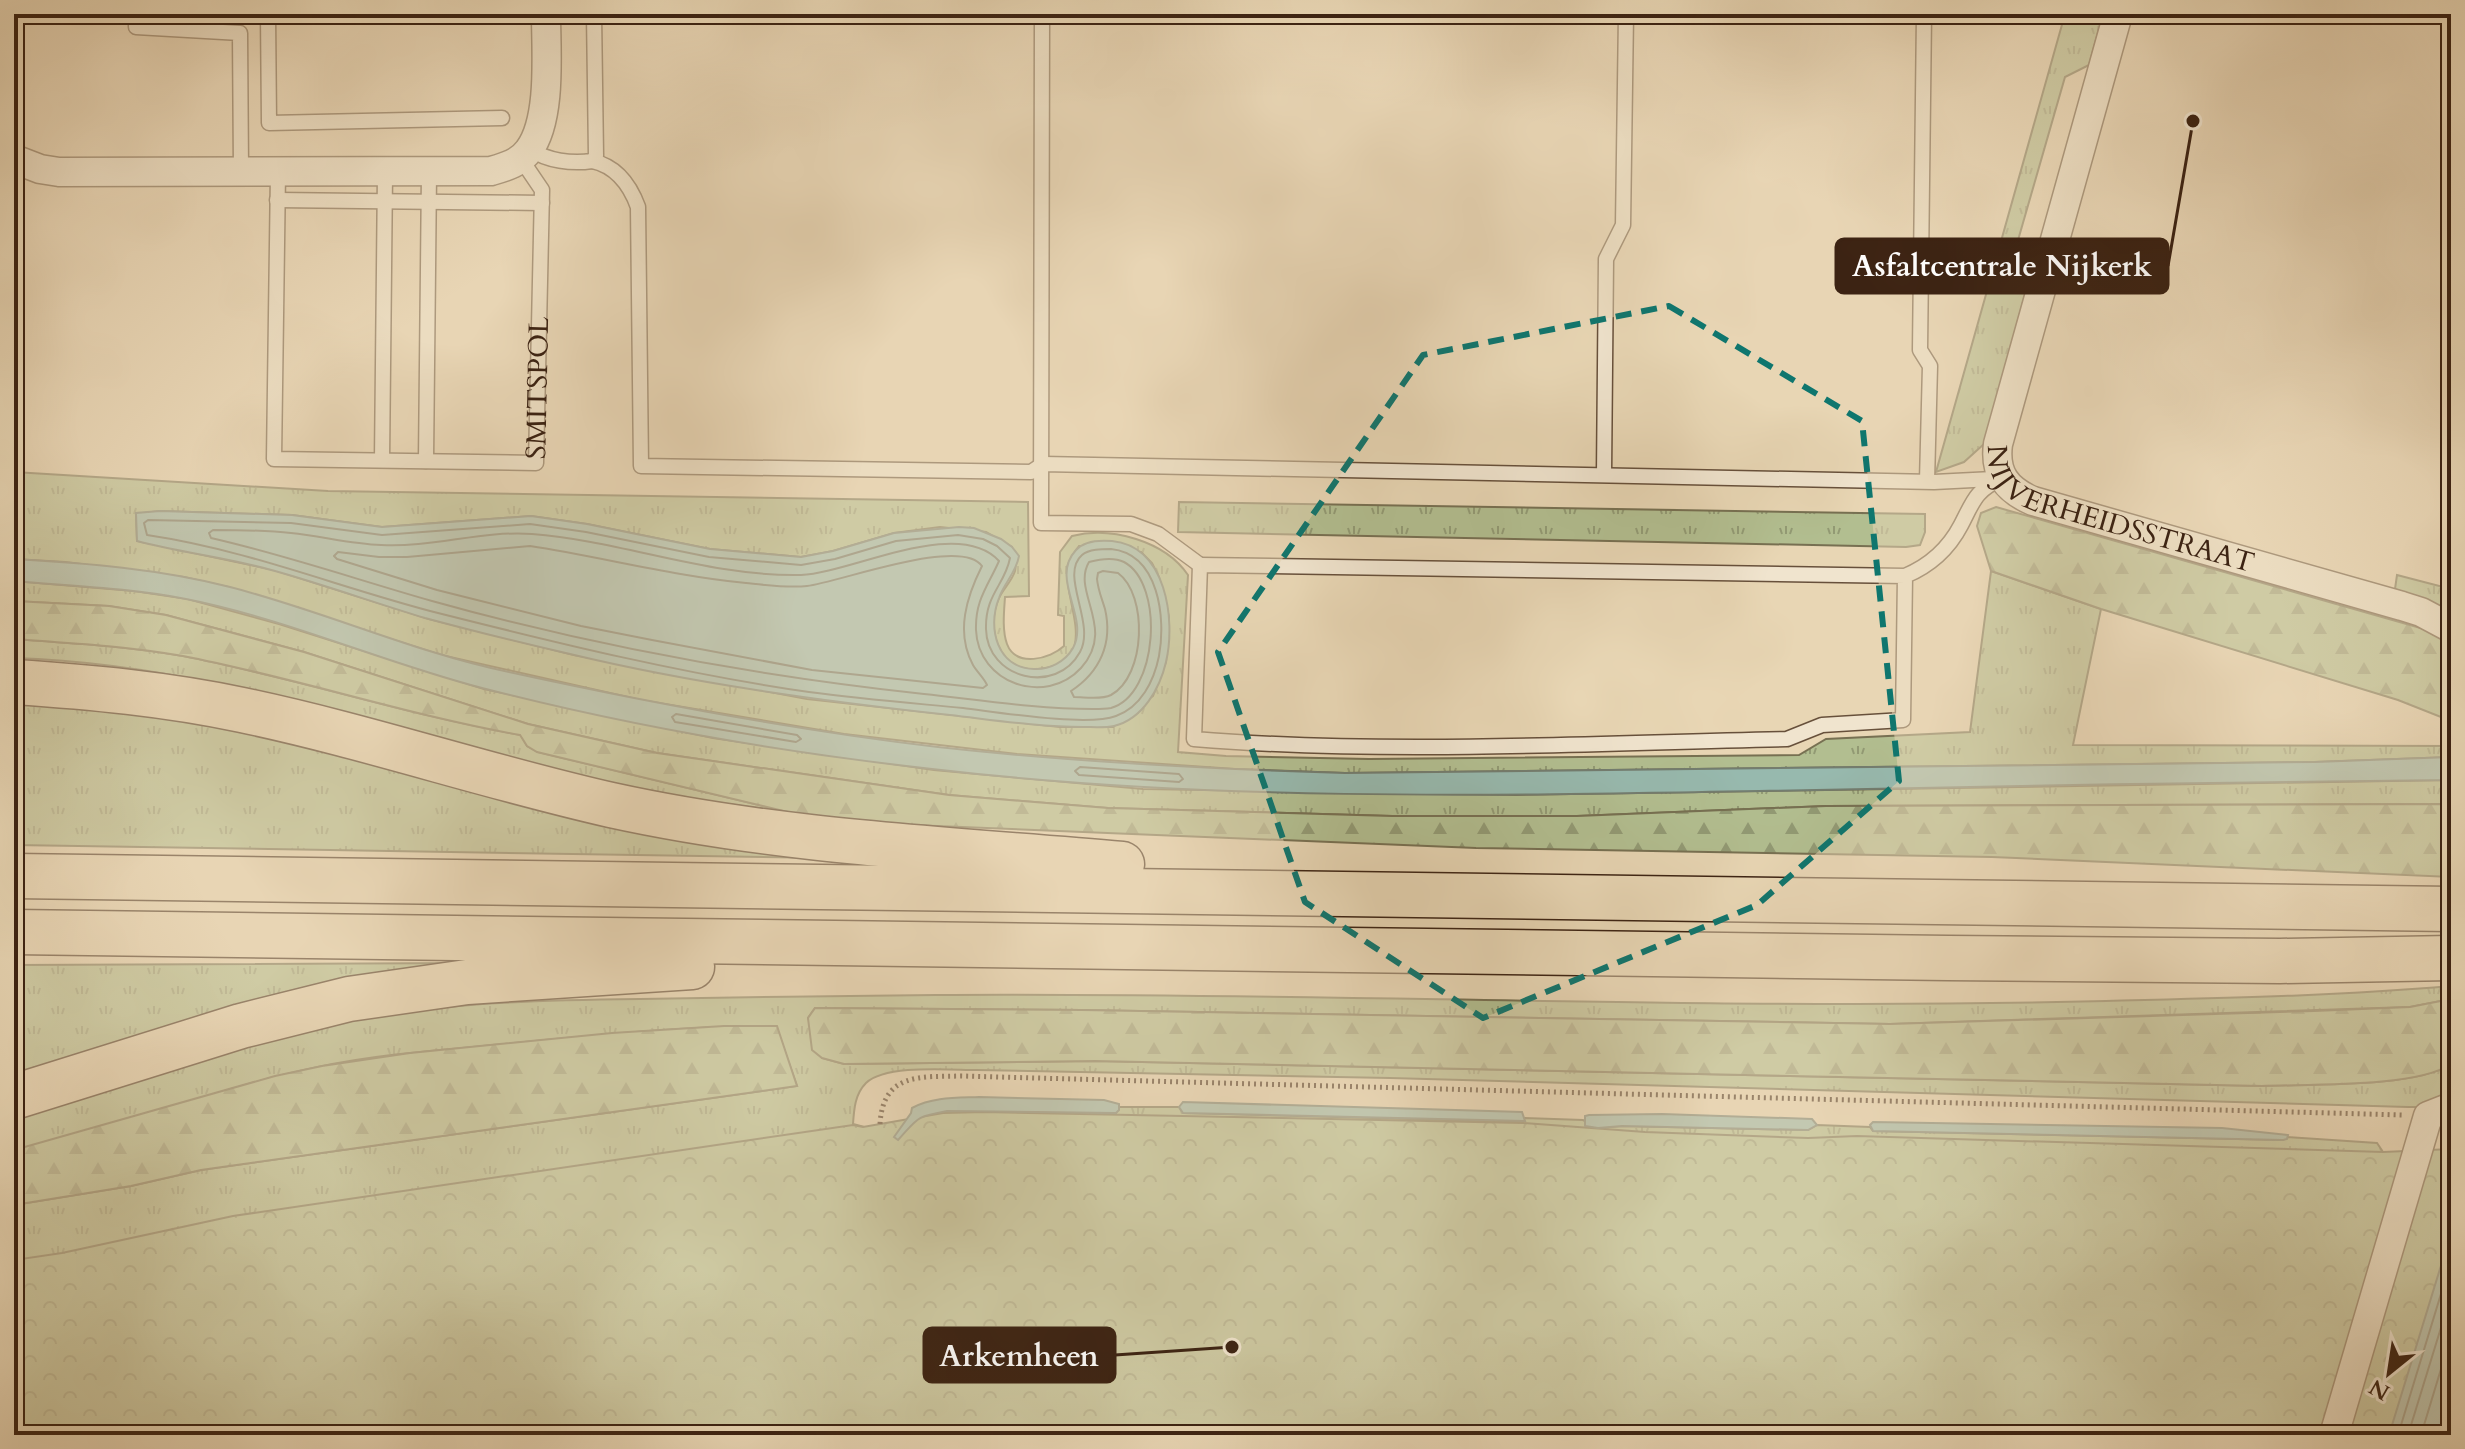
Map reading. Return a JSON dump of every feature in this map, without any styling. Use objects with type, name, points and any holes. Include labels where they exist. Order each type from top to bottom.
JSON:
[{"type":"highway","points":[[14,682],[141,693],[238,709],[614,805],[738,828],[836,840],[1465,895]]},
{"type":"highway","points":[[14,876],[2451,909]]},
{"type":"highway","points":[[14,932],[2233,961],[2451,958]]},
{"type":"highway","points":[[14,1097],[269,1019],[349,999],[408,989],[467,982],[983,945]]},
{"type":"street","points":[[14,159],[59,172],[241,172],[277,186],[385,173],[491,171],[526,154],[537,134],[544,97],[546,14]]},
{"type":"street","name":"NIJVERHEIDSSTRAAT","points":[[2118,14],[1998,444],[1997,461],[2002,478],[2014,491],[2033,501],[2402,606],[2451,628]]},
{"type":"street","points":[[2334,1435],[2439,1112]]},
{"type":"lane","points":[[136,14],[136,27],[240,33],[241,172]]},
{"type":"lane","points":[[268,14],[269,123],[502,118]]},
{"type":"lane","points":[[592,161],[596,156],[594,14]]},
{"type":"lane","points":[[1042,14],[1041,523],[1131,524],[1158,534],[1200,565],[1905,576],[1940,554],[1961,526],[1968,507],[1982,487],[2002,478]]},
{"type":"lane","points":[[1604,474],[1606,259],[1623,225],[1626,14]]},
{"type":"lane","points":[[1924,14],[1920,350],[1930,366],[1927,481]]},
{"type":"lane","points":[[526,154],[601,163],[619,174],[633,193],[638,207],[641,466],[1031,472],[1043,464],[1958,482],[2002,478]]},
{"type":"lane","name":"SMITSPOL","points":[[277,186],[274,459],[536,463],[542,190],[526,154]]},
{"type":"lane","points":[[382,460],[385,173]]},
{"type":"lane","points":[[426,461],[429,173]]},
{"type":"lane","points":[[277,186],[385,201],[542,203]]},
{"type":"lane","points":[[1200,565],[1194,739],[1281,746],[1787,739],[1822,725],[1903,720],[1905,576]]},
{"type":"path","points":[[880,1124],[883,1101],[889,1090],[898,1084],[909,1079],[962,1076],[2439,1112]]},
{"type":"highlighted area","points":[[1669,306],[1862,421],[1899,781],[1757,905],[1483,1018],[1305,902],[1218,652],[1423,355]]},
{"type":"green space","points":[[2065,14],[2103,14],[2089,65],[2065,77],[2010,268],[2026,291],[1984,444],[1964,462],[1936,472]]},
{"type":"green space","points":[[14,472],[328,491],[1028,502],[1029,596],[1005,597],[1005,639],[1011,652],[1025,659],[1034,659],[1050,655],[1064,646],[1064,616],[1058,615],[1060,552],[1072,536],[1103,533],[1136,539],[1166,553],[1188,575],[1178,752],[1369,759],[1799,755],[1826,739],[1970,732],[1991,571],[2101,609],[2073,745],[2451,746],[2451,757],[2315,762],[1345,773],[1017,754],[844,734],[641,700],[441,655],[228,587],[184,577],[14,559]],"holes":[[[160,511],[292,515],[382,527],[531,516],[710,549],[801,557],[894,533],[940,527],[986,532],[1012,547],[1015,562],[1014,575],[995,610],[995,635],[999,647],[1013,664],[1038,669],[1058,664],[1070,656],[1075,644],[1076,630],[1067,568],[1079,546],[1141,552],[1152,563],[1159,577],[1169,617],[1166,662],[1153,696],[1113,727],[1060,727],[807,699],[574,655],[429,619],[274,570],[137,541],[136,514]]]},
{"type":"green space","points":[[1179,502],[1925,514],[1925,532],[1920,545],[1906,547],[1178,532]]},
{"type":"green space","points":[[1996,507],[2424,629],[2451,643],[2451,721],[2398,700],[2101,609],[1991,571],[1977,526],[1981,513]]},
{"type":"green space","points":[[2397,575],[2451,589],[2451,613],[2395,589]]},
{"type":"green space","points":[[14,581],[134,591],[188,599],[279,624],[484,689],[713,738],[934,770],[1143,789],[1516,795],[2451,780],[2451,804],[1826,806],[1577,816],[1392,816],[1108,808],[949,795],[657,753],[528,724],[304,652],[166,615],[109,606],[14,601]]},
{"type":"green space","points":[[14,601],[109,606],[166,615],[304,652],[528,724],[657,753],[949,795],[1108,808],[1392,816],[1577,816],[1826,806],[2451,804],[2451,877],[1992,857],[1476,848],[887,824],[792,813],[537,752],[527,746],[520,735],[226,665],[141,650],[14,639]]},
{"type":"green space","points":[[14,639],[141,650],[226,665],[521,735],[527,746],[538,752],[792,813],[600,781],[237,688],[89,663],[14,658]]},
{"type":"green space","points":[[14,689],[74,695],[828,858],[14,845]]},
{"type":"green space","points":[[468,963],[14,1078],[14,965]]},
{"type":"green space","points":[[2451,986],[2451,999],[2410,1007],[1890,1024],[815,1008],[808,1018],[822,1058],[844,1064],[1095,1061],[2262,1086],[2388,1081],[2435,1072],[2451,1064],[2451,1097],[2426,1107],[2408,1107],[1390,1078],[935,1069],[888,1073],[875,1077],[862,1087],[857,1097],[853,1124],[895,1135],[922,1116],[947,1111],[1116,1113],[1119,1107],[1179,1107],[1184,1113],[1522,1122],[1525,1118],[1583,1120],[1598,1128],[1808,1130],[1817,1125],[1870,1127],[1873,1131],[2283,1140],[2287,1137],[2377,1143],[2383,1152],[14,1435],[14,1205],[131,1186],[201,1170],[797,1086],[776,1026],[606,1034],[411,1053],[318,1067],[14,1150],[14,1118],[279,1037],[369,1017],[504,1003],[751,997],[1082,995],[1813,1004],[2106,1001],[2278,996]]},
{"type":"green space","points":[[2451,999],[2451,1064],[2435,1072],[2388,1081],[2262,1086],[1095,1061],[844,1064],[822,1058],[812,1050],[808,1018],[815,1008],[1890,1024],[2410,1007]]},
{"type":"green space","points":[[777,1026],[797,1086],[201,1170],[131,1186],[14,1205],[14,1150],[275,1076],[410,1053],[612,1033]]},
{"type":"green space","points":[[943,1113],[1523,1123],[1645,1132],[1808,1138],[1857,1136],[2383,1152],[2451,1149],[2451,1435],[14,1435],[14,1260],[62,1253],[233,1216],[853,1125],[863,1127]]},
{"type":"water","points":[[136,513],[292,515],[382,527],[531,516],[710,549],[801,557],[894,533],[974,528],[1001,539],[1019,556],[999,598],[995,633],[998,644],[1011,662],[1034,669],[1061,661],[1070,653],[1077,636],[1068,586],[1069,561],[1083,545],[1112,541],[1130,546],[1145,556],[1155,570],[1168,606],[1169,645],[1163,672],[1149,701],[1134,717],[1114,726],[1033,725],[855,704],[712,683],[617,665],[425,618],[258,566],[137,541]]},
{"type":"water","points":[[14,559],[122,568],[204,581],[265,597],[473,664],[723,715],[938,747],[1039,757],[1345,773],[2315,762],[2451,757],[2451,780],[1448,795],[1241,791],[1035,779],[819,755],[593,714],[445,678],[298,629],[186,599],[144,592],[14,581]]},
{"type":"water","points":[[979,1097],[1104,1100],[1119,1104],[1119,1110],[1116,1113],[947,1111],[923,1117],[914,1122],[898,1140],[894,1137],[912,1108],[920,1104]]},
{"type":"water","points":[[1183,1102],[1522,1112],[1525,1121],[1183,1113],[1179,1107]]},
{"type":"water","points":[[1589,1115],[1812,1119],[1817,1125],[1808,1130],[1585,1126],[1585,1116]]},
{"type":"water","points":[[1873,1122],[2222,1128],[2288,1135],[2283,1140],[1873,1131],[1870,1125]]},
{"type":"water","points":[[2451,1233],[2451,1435],[2389,1435]]},
{"type":"place","name":"Asfaltcentrale Nijkerk","points":[[2193,121]]},
{"type":"place","name":"Arkemheen","points":[[1232,1347]]}]
